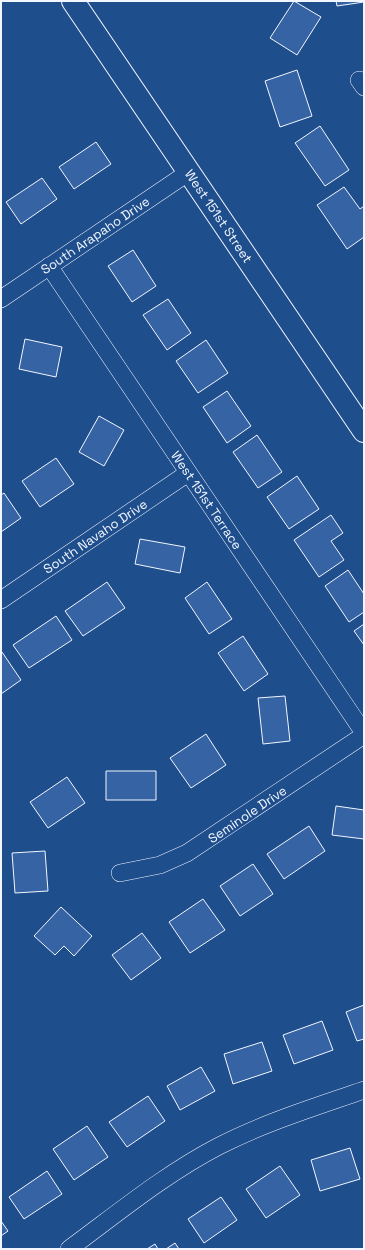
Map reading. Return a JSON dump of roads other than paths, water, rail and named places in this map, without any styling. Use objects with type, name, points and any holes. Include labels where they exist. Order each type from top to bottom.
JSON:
[{"type":"main road","name":"West 151st Street","points":[[73,1],[364,431]]},
{"type":"street","name":"South Arapaho Drive","points":[[1,299],[189,172]]},
{"type":"street","name":"West 151st Terrace","points":[[49,266],[364,734]]},
{"type":"street","name":"South Navaho Drive","points":[[1,600],[188,473]]},
{"type":"street","name":"Seminole Drive","points":[[120,873],[160,865],[187,853],[364,734]]},
{"type":"street","points":[[69,1249],[164,1178],[219,1146],[274,1120],[364,1090]]}]
